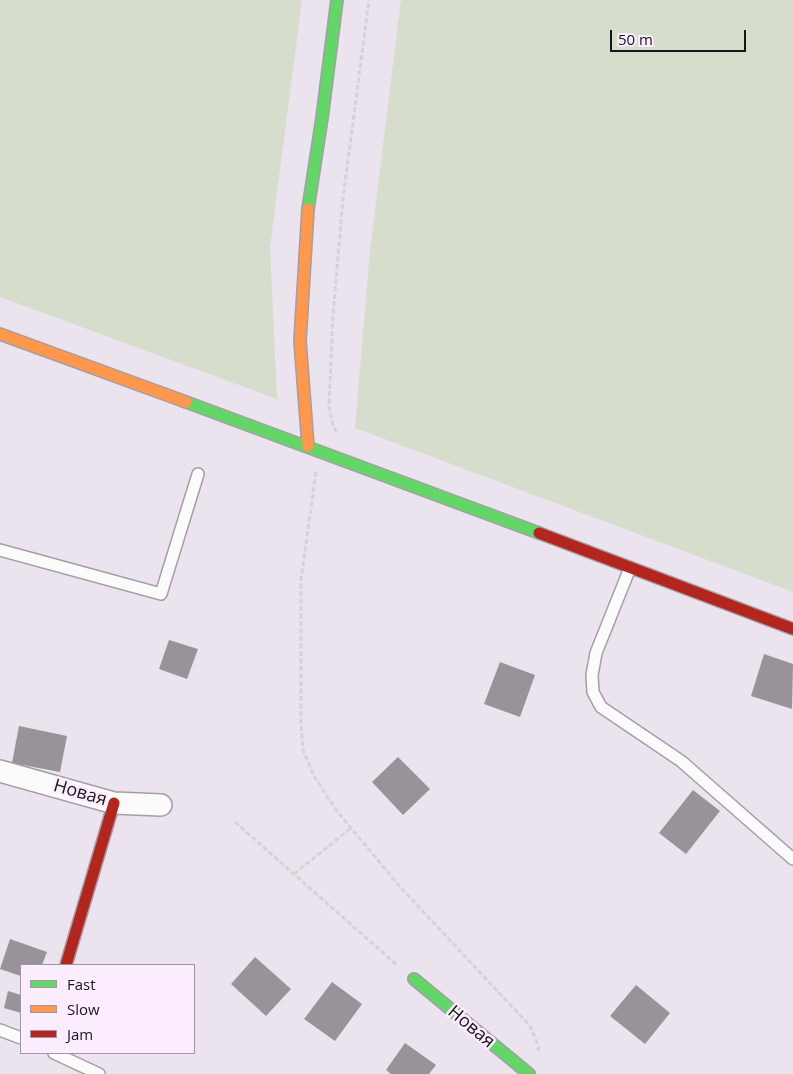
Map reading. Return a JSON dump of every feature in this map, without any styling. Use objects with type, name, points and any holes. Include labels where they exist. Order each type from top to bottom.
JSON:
[{"type":"street","points":[[314,448],[300,341],[306,226],[337,0]]},
{"type":"street","points":[[0,334],[314,448],[793,629]]},
{"type":"street","name":"Новая","points":[[0,771],[114,803],[161,805]]},
{"type":"street","points":[[66,964],[114,803]]},
{"type":"street","name":"Новая","points":[[414,979],[527,1072]]},
{"type":"lane","points":[[0,550],[161,594],[198,474]]},
{"type":"lane","points":[[630,568],[596,653],[592,675],[593,692],[601,707],[681,761],[793,859]]},
{"type":"lane","points":[[0,1030],[20,1038]]},
{"type":"lane","points":[[56,1054],[99,1074]]},
{"type":"path","points":[[338,434],[333,426],[329,406],[333,316],[343,198],[369,0]]},
{"type":"path","points":[[314,448],[301,580],[301,724],[303,750],[314,776],[336,810],[402,889],[530,1026],[539,1048],[527,1072]]},
{"type":"path","points":[[235,822],[414,979]]},
{"type":"path","points":[[294,874],[351,828]]},
{"type":"green space","points":[[0,0],[302,0],[270,247],[277,399],[0,297]]},
{"type":"green space","points":[[401,0],[793,0],[793,592],[355,428],[370,251]]},
{"type":"building","points":[[169,640],[198,649],[187,679],[159,669]]},
{"type":"building","points":[[764,654],[793,664],[792,709],[751,696]]},
{"type":"building","points":[[500,662],[535,675],[520,717],[484,704]]},
{"type":"building","points":[[19,726],[67,736],[60,772],[12,763]]},
{"type":"building","points":[[398,757],[430,789],[403,815],[372,782]]},
{"type":"building","points":[[693,790],[720,811],[686,854],[659,833]]},
{"type":"building","points":[[10,939],[47,952],[42,964],[20,964],[20,976],[0,969]]},
{"type":"building","points":[[255,957],[291,989],[266,1016],[231,984]]},
{"type":"building","points":[[332,982],[362,1004],[335,1041],[304,1019]]},
{"type":"building","points":[[636,985],[670,1013],[645,1044],[610,1016]]},
{"type":"building","points":[[8,991],[20,995],[20,1013],[4,1008]]},
{"type":"building","points":[[405,1043],[436,1065],[429,1074],[391,1074],[386,1070]]},
{"type":"traffic: fast","points":[[308,209],[337,0]]},
{"type":"traffic: fast","points":[[186,402],[539,533]]},
{"type":"traffic: fast","points":[[414,979],[529,1074]]},
{"type":"traffic: slow","points":[[308,209],[300,341],[308,446]]},
{"type":"traffic: slow","points":[[0,334],[186,402]]},
{"type":"traffic: jam","points":[[539,533],[793,629]]},
{"type":"traffic: jam","points":[[66,964],[114,803]]}]
